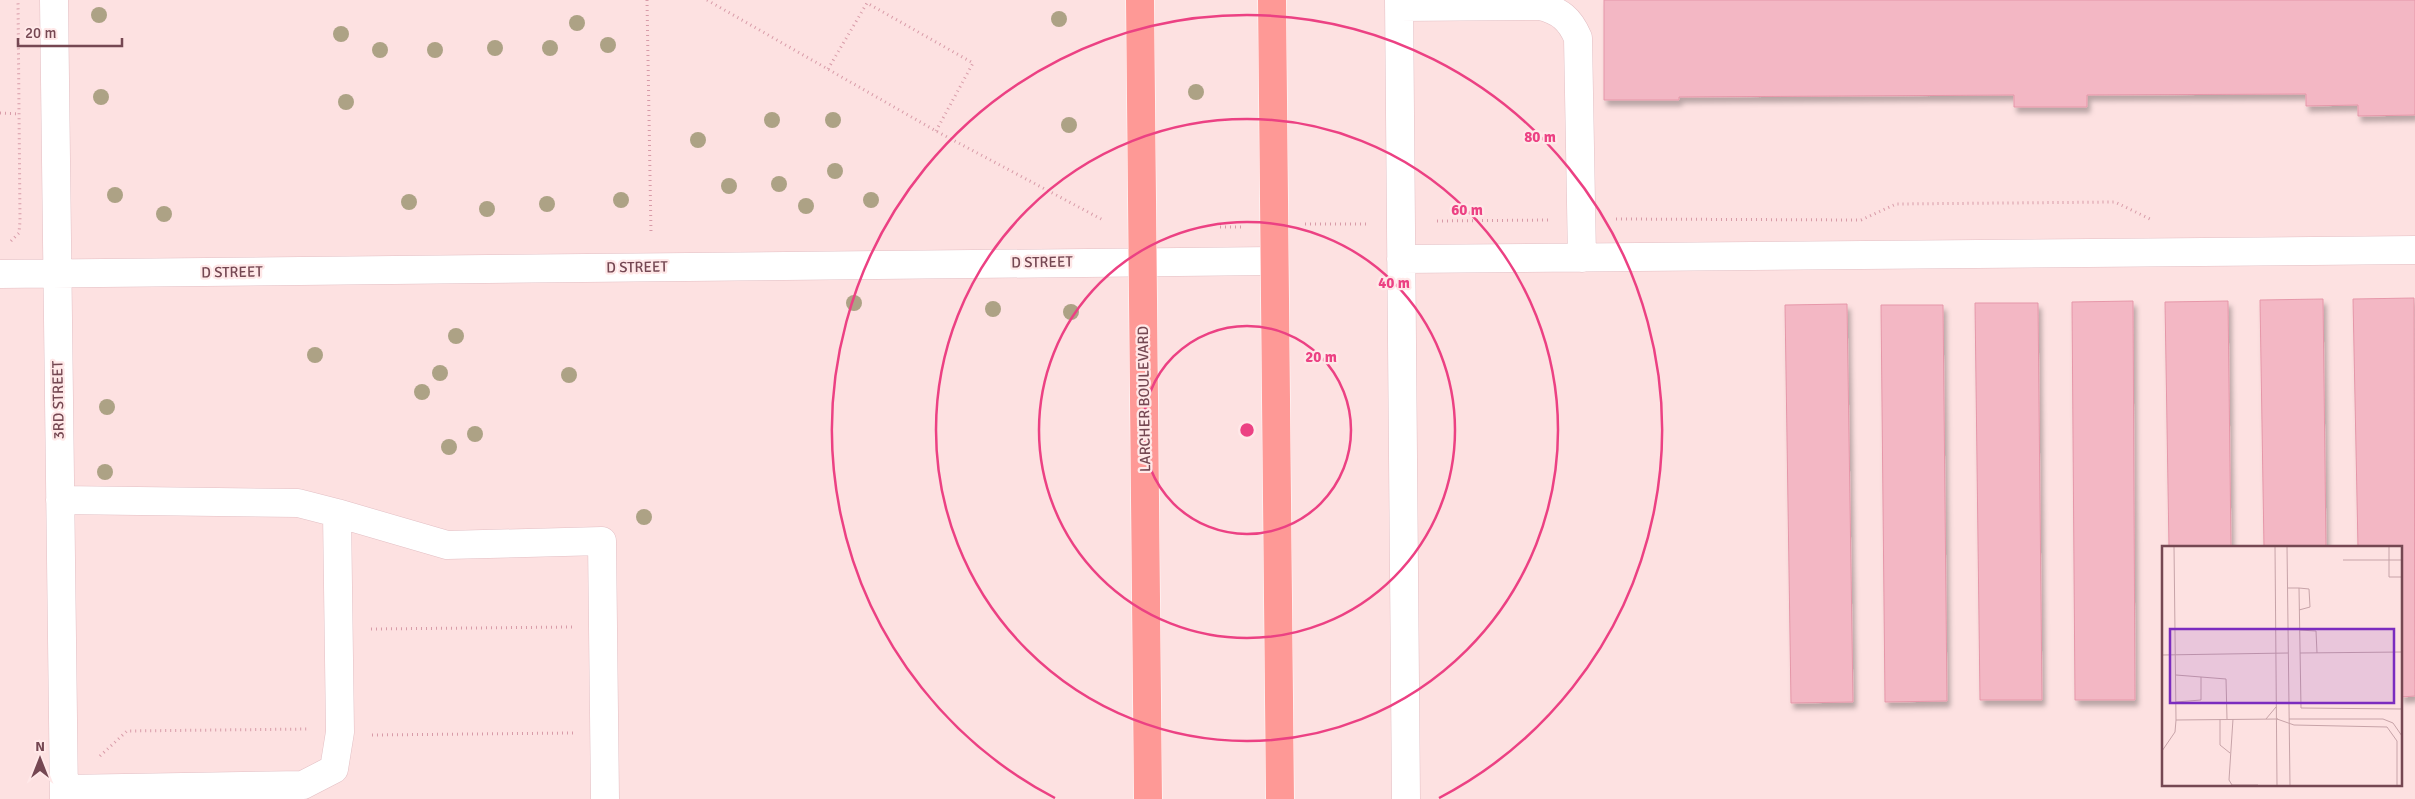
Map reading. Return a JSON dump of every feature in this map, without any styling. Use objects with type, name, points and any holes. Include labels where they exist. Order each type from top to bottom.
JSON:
[{"type":"main road","name":"LARCHER BOULEVARD","points":[[1140,0],[1148,799]]},
{"type":"main road","points":[[1272,0],[1280,799]]},
{"type":"street","name":"3RD STREET","points":[[54,0],[64,794]]},
{"type":"street","points":[[1406,799],[1399,3],[1540,6],[1554,9],[1573,25],[1578,38],[1582,258]]},
{"type":"street","points":[[1401,259],[2415,250]]},
{"type":"street","name":"D STREET","points":[[0,274],[1274,260]]},
{"type":"street","points":[[60,500],[298,503],[447,545],[602,541],[605,799]]},
{"type":"street","points":[[64,794],[303,785],[334,769],[340,732],[337,513]]},
{"type":"path","points":[[7,242],[19,234],[18,0]]},
{"type":"path","points":[[646,0],[651,234]]},
{"type":"path","points":[[707,0],[936,131],[1103,220]]},
{"type":"path","points":[[828,70],[867,3],[973,63],[936,131]]},
{"type":"path","points":[[0,113],[19,114]]},
{"type":"path","points":[[1616,219],[1861,220],[1896,204],[2114,202],[2155,221]]},
{"type":"path","points":[[1437,221],[1549,220]]},
{"type":"path","points":[[1302,224],[1373,224]]},
{"type":"path","points":[[368,629],[602,627]]},
{"type":"building","points":[[1604,0],[2415,0],[2415,115],[2358,116],[2358,105],[2306,106],[2306,94],[2087,95],[2087,107],[2014,107],[2014,95],[1679,97],[1679,100],[1604,100]]},
{"type":"building","points":[[2414,298],[2415,696],[2402,697],[2402,546],[2358,546],[2353,299]]},
{"type":"building","points":[[2323,299],[2326,546],[2264,546],[2260,300]]},
{"type":"building","points":[[2133,301],[2135,700],[2075,700],[2072,302]]},
{"type":"building","points":[[2228,301],[2231,546],[2169,546],[2165,302]]},
{"type":"building","points":[[1975,303],[2038,303],[2042,700],[1980,700]]},
{"type":"building","points":[[1847,304],[1853,702],[1791,703],[1785,305]]},
{"type":"building","points":[[1881,305],[1943,305],[1947,701],[1885,702]]}]
